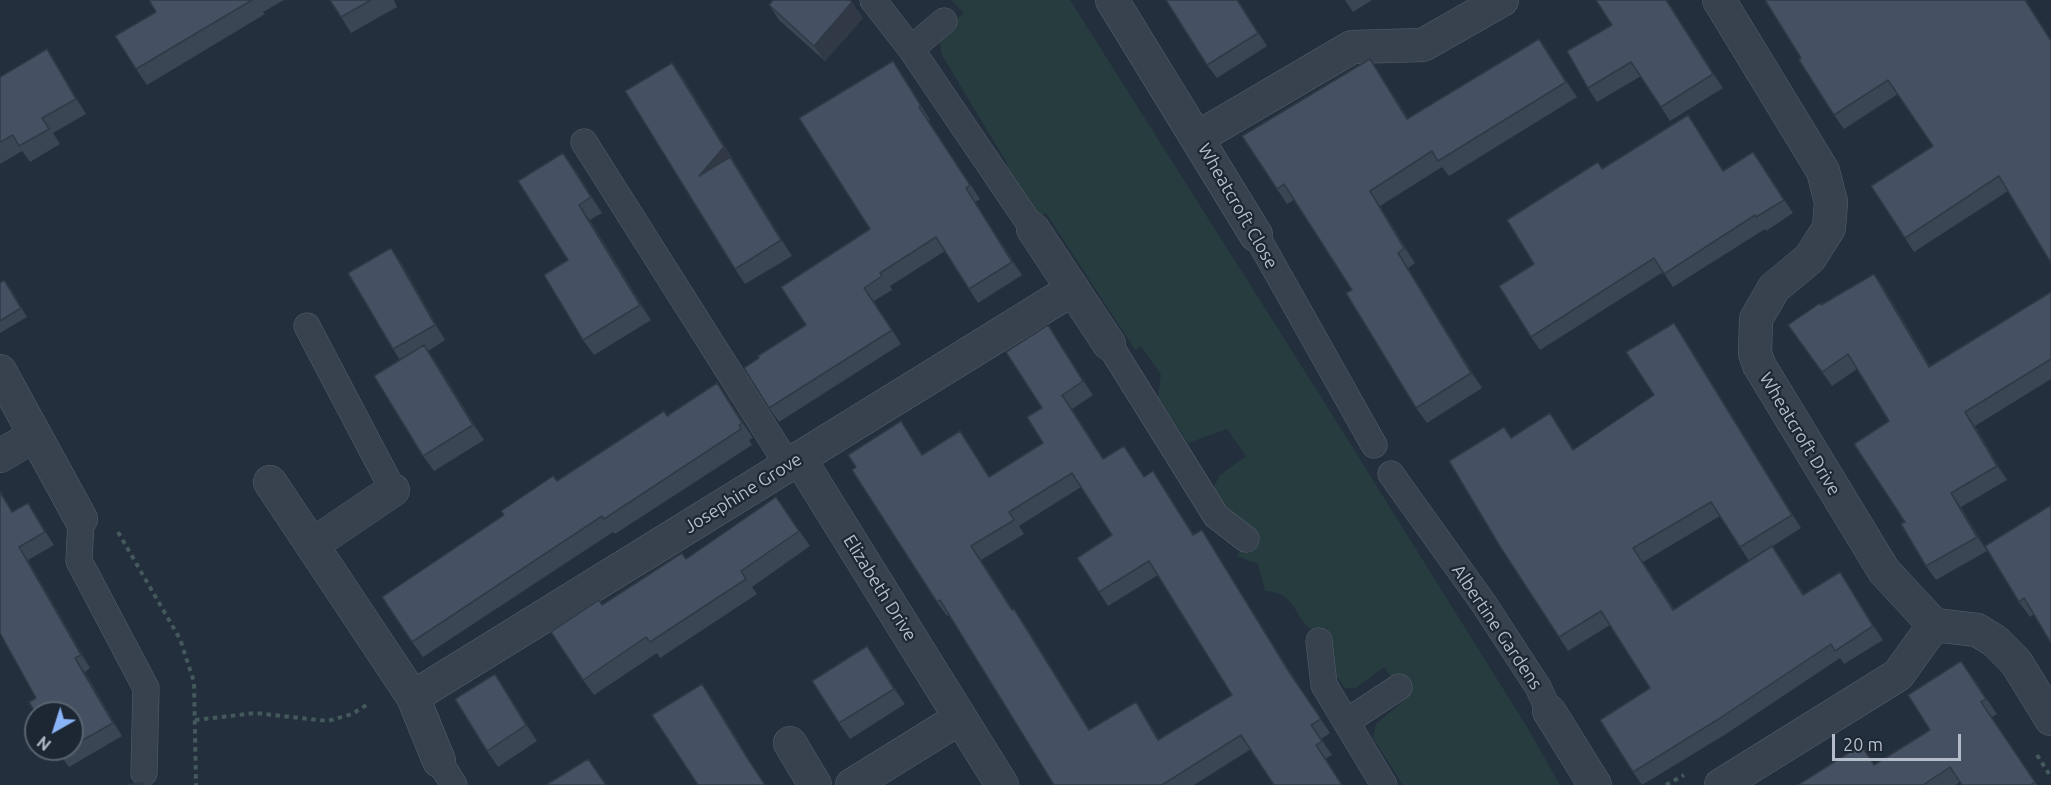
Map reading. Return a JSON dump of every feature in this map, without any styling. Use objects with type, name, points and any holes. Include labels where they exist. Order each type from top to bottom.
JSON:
[{"type":"street","points":[[1112,0],[1197,138]]},
{"type":"street","name":"Wheatcroft Close","points":[[1256,235],[1197,138],[1352,47],[1423,45],[1502,0]]},
{"type":"street","name":"Wheatcroft Drive","points":[[1719,0],[1823,171],[1831,202],[1829,228],[1810,258],[1774,288],[1756,320],[1755,353],[1759,365],[1884,571],[1934,625]]},
{"type":"street","points":[[1033,229],[1109,344]]},
{"type":"street","name":"Josephine Grove","points":[[408,690],[794,461],[1073,289]]},
{"type":"street","points":[[0,371],[81,519]]},
{"type":"street","points":[[0,456],[35,435]]},
{"type":"street","name":"Elizabeth Drive","points":[[794,461],[1002,785]]},
{"type":"street","points":[[270,482],[408,690],[447,773]]},
{"type":"street","points":[[312,545],[393,490]]},
{"type":"street","points":[[1720,785],[1898,675],[1934,625],[1977,630],[1995,641],[2016,662],[2051,718]]},
{"type":"street","name":"Albertine Gardens","points":[[1549,711],[1595,785]]},
{"type":"street","points":[[852,785],[960,718]]},
{"type":"street","points":[[790,743],[815,785]]},
{"type":"lane","points":[[873,0],[911,49],[1033,229]]},
{"type":"lane","points":[[911,49],[944,21]]},
{"type":"lane","points":[[584,142],[794,461]]},
{"type":"lane","name":"Wheatcroft Close","points":[[1256,235],[1374,445]]},
{"type":"lane","points":[[307,326],[393,490]]},
{"type":"lane","points":[[1109,344],[1216,516],[1246,539]]},
{"type":"lane","name":"Albertine Gardens","points":[[1391,474],[1484,604],[1538,687],[1549,711]]},
{"type":"lane","points":[[81,519],[80,561],[146,688],[144,772]]},
{"type":"lane","points":[[1319,641],[1324,685],[1384,785]]},
{"type":"lane","points":[[1346,722],[1400,687]]},
{"type":"path","points":[[81,519],[112,522],[180,639],[194,682],[196,785]]},
{"type":"path","points":[[195,720],[256,712],[328,721],[352,714],[408,690]]},
{"type":"green space","points":[[951,0],[1070,0],[1323,400],[1527,727],[1560,785],[1403,785],[1373,738],[1376,724],[1407,698],[1384,667],[1356,688],[1345,688],[1326,662],[1321,634],[1306,626],[1290,602],[1281,594],[1265,591],[1258,564],[1237,556],[1250,532],[1235,525],[1212,490],[1220,475],[1246,456],[1227,429],[1188,443],[1158,397],[1161,375],[1141,346],[1135,350],[1046,213],[1035,217],[1014,184],[1005,160],[942,55],[942,35],[948,26],[964,13]]},
{"type":"building","points":[[149,0],[252,0],[136,69],[115,36],[156,12]]},
{"type":"building","points":[[330,0],[371,0],[341,17]]},
{"type":"building","points":[[773,0],[850,0],[852,2],[814,46],[769,5]]},
{"type":"building","points":[[1166,0],[1237,0],[1258,33],[1207,65]]},
{"type":"building","points":[[1596,0],[1666,0],[1713,74],[1661,107],[1631,62],[1588,88],[1567,51],[1612,25]]},
{"type":"building","points":[[1765,0],[2025,0],[2051,41],[2051,263],[1999,176],[1905,238],[1871,186],[1933,146],[1888,80],[1834,115]]},
{"type":"building","points":[[1539,39],[1566,82],[1438,161],[1432,151],[1370,191],[1404,248],[1398,253],[1471,373],[1416,408],[1346,293],[1352,290],[1284,184],[1277,189],[1242,136],[1370,59],[1407,119]]},
{"type":"building","points":[[47,49],[76,99],[42,118],[49,129],[19,146],[13,135],[0,142],[0,77]]},
{"type":"building","points":[[893,61],[921,106],[919,107],[970,185],[966,188],[1012,262],[969,289],[936,237],[880,273],[882,276],[864,288],[892,330],[769,408],[744,368],[759,358],[758,356],[806,325],[781,287],[870,229],[799,118]]},
{"type":"building","points":[[672,63],[724,147],[699,176],[730,157],[781,240],[735,269],[625,91]]},
{"type":"building","points":[[1688,115],[1723,171],[1753,152],[1784,200],[1756,217],[1755,215],[1664,274],[1654,258],[1531,337],[1499,286],[1534,264],[1507,220],[1598,162],[1602,169]]},
{"type":"building","points":[[563,153],[591,197],[579,205],[640,305],[583,340],[544,275],[568,260],[518,181]]},
{"type":"building","points":[[391,248],[435,325],[393,349],[348,273]]},
{"type":"building","points":[[1874,274],[1929,367],[2051,292],[2051,359],[1965,412],[1997,466],[1951,493],[1977,537],[1926,566],[1901,524],[1905,522],[1854,444],[1889,421],[1848,354],[1822,372],[1788,325],[1820,303],[1821,305]]},
{"type":"building","points":[[4,280],[21,308],[0,321],[0,283]]},
{"type":"building","points":[[1674,323],[1792,515],[1740,547],[1711,502],[1633,548],[1673,610],[1772,546],[1803,595],[1840,572],[1873,626],[1835,651],[1831,644],[1717,720],[1633,772],[1600,720],[1650,688],[1601,611],[1559,637],[1501,548],[1449,461],[1504,427],[1511,438],[1550,413],[1573,450],[1654,395],[1626,352]]},
{"type":"building","points":[[1048,325],[1083,381],[1062,395],[1103,459],[1124,446],[1144,477],[1153,471],[1193,535],[1202,530],[1289,672],[1321,719],[1311,725],[1322,741],[1316,745],[1342,785],[1274,785],[1241,735],[1162,785],[1054,785],[940,600],[937,602],[852,470],[856,467],[848,455],[901,421],[922,455],[960,431],[989,477],[1043,443],[1027,417],[1042,408],[1006,352]],"holes":[[[1072,473],[1112,535],[1077,558],[1099,592],[1149,561],[1232,695],[1158,740],[1136,702],[1089,730],[1014,609],[1012,610],[971,546],[1014,520],[1009,512]]]},
{"type":"building","points":[[424,345],[473,425],[423,456],[374,376]]},
{"type":"building","points":[[717,383],[742,423],[739,425],[741,429],[604,519],[602,516],[412,642],[382,597],[504,515],[501,511],[553,476],[557,481],[664,411],[667,416]]},
{"type":"building","points":[[0,492],[12,512],[28,503],[45,532],[19,547],[81,655],[75,658],[113,723],[84,739],[84,701],[31,701],[36,698],[0,633]]},
{"type":"building","points":[[776,497],[799,531],[741,571],[746,579],[650,642],[646,637],[583,680],[551,632],[599,600],[602,605],[682,553],[686,559]]},
{"type":"building","points":[[2051,505],[2051,643],[2024,598],[2019,602],[1985,546]]},
{"type":"building","points":[[867,646],[894,689],[839,723],[812,681]]},
{"type":"building","points":[[1961,661],[1986,699],[1981,702],[2035,782],[2031,785],[1962,785],[1950,767],[1923,785],[1798,785],[1861,745],[1874,765],[1930,730],[1908,695]]},
{"type":"building","points":[[495,674],[526,725],[487,751],[455,699]]},
{"type":"building","points":[[702,684],[765,785],[698,785],[652,715]]},
{"type":"building","points":[[588,759],[606,785],[546,785]]}]
